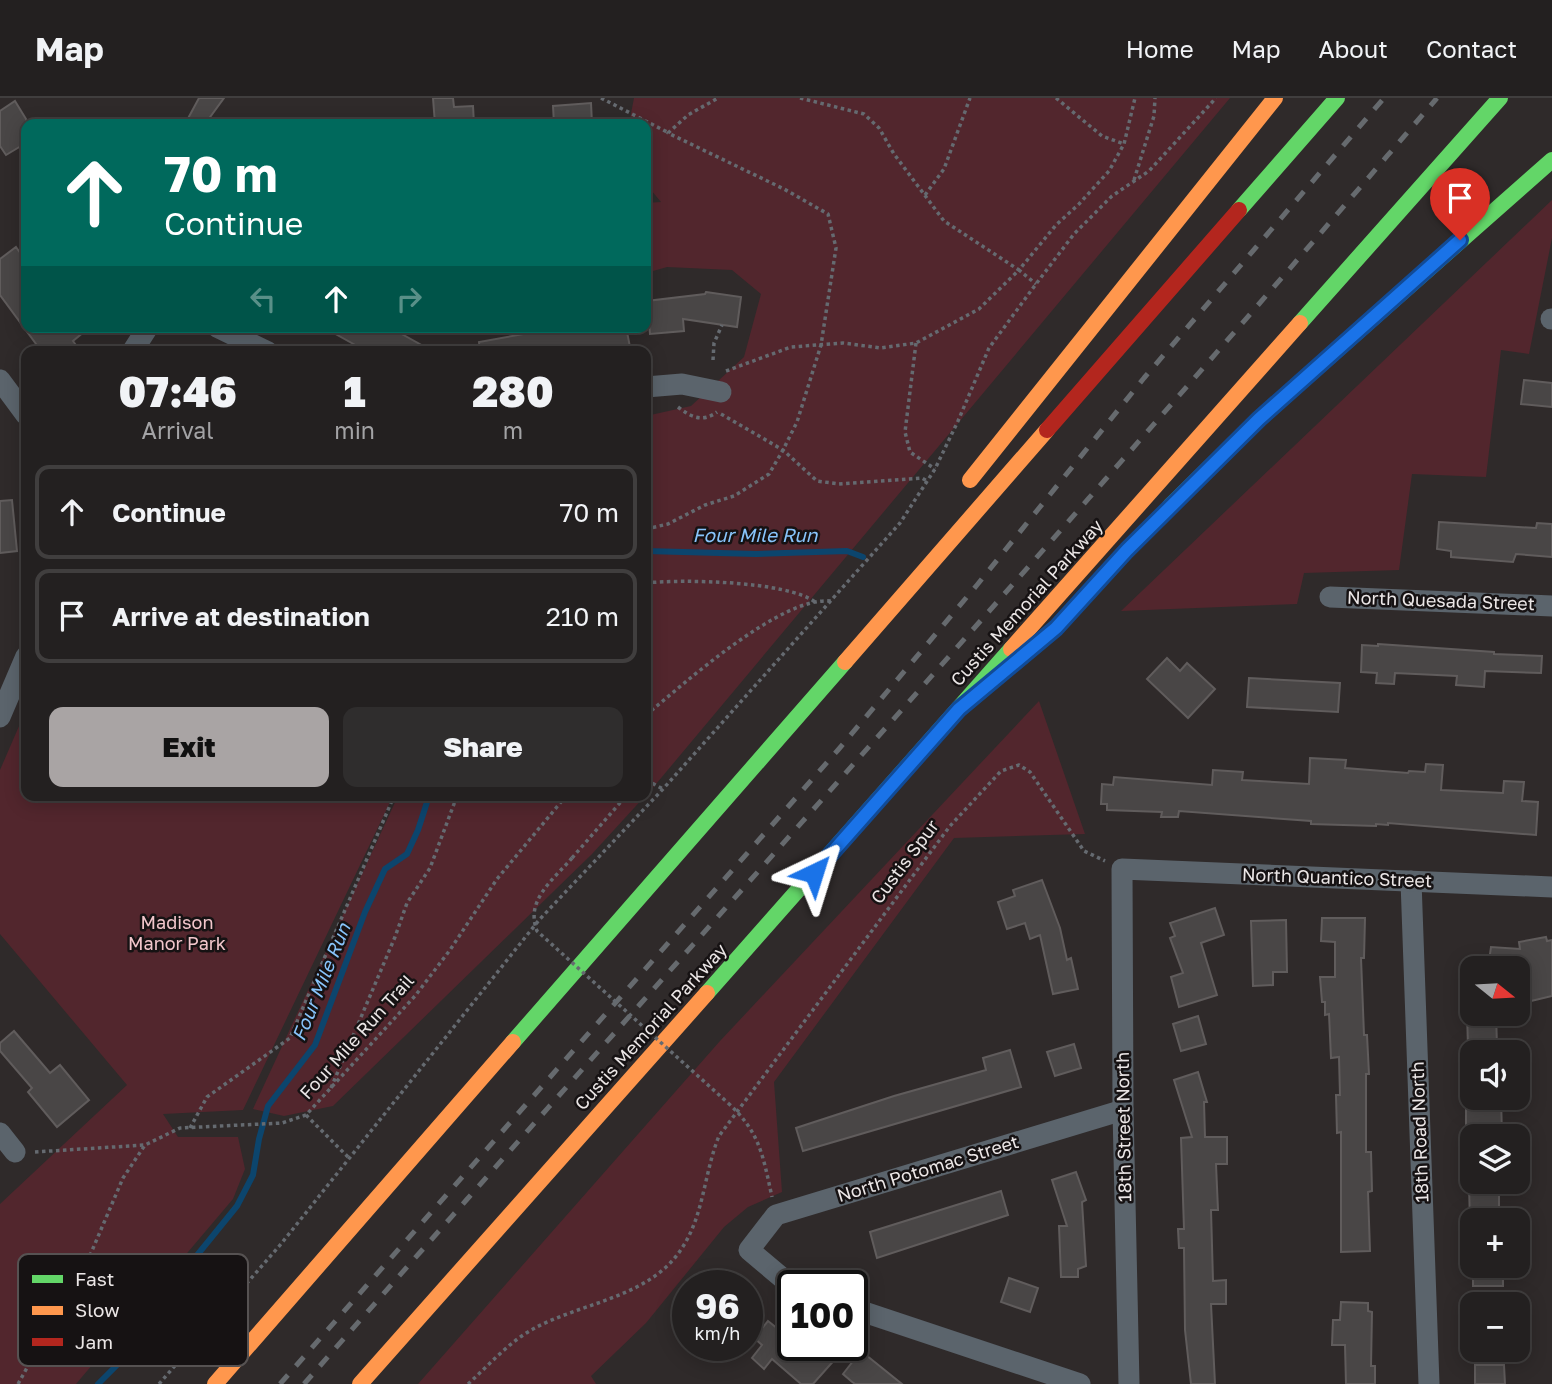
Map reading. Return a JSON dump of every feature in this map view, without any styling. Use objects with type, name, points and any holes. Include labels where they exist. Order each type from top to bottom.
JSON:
[{"type":"highway","points":[[964,487],[1275,98]]},
{"type":"highway","points":[[248,1346],[1337,98]]},
{"type":"highway","name":"Custis Memorial Parkway","points":[[360,1384],[1500,98]]},
{"type":"highway","points":[[1155,522],[1259,419],[1552,159]]},
{"type":"highway","points":[[826,685],[890,585]]},
{"type":"highway","points":[[959,709],[1037,644]]},
{"type":"highway","points":[[215,1384],[231,1366]]},
{"type":"street","points":[[229,333],[256,346]]},
{"type":"street","points":[[0,380],[21,408]]},
{"type":"street","points":[[651,386],[674,384],[717,398]]},
{"type":"street","name":"North Quesada Street","points":[[1330,597],[1552,606]]},
{"type":"street","points":[[0,716],[21,668]]},
{"type":"street","name":"North Quantico Street","points":[[1122,869],[1552,887]]},
{"type":"street","name":"18th Street North","points":[[1122,869],[1122,1110],[1129,1384]]},
{"type":"street","name":"18th Road North","points":[[1411,881],[1429,1384]]},
{"type":"street","name":"North Potomac Street","points":[[776,1215],[1122,1110]]},
{"type":"street","points":[[0,1133],[15,1152]]},
{"type":"street","points":[[776,1215],[749,1251],[777,1274]]},
{"type":"street","points":[[868,1312],[1080,1384]]},
{"type":"path","points":[[601,98],[641,119]]},
{"type":"path","points":[[668,133],[688,115],[718,98]]},
{"type":"path","points":[[800,98],[864,114],[879,128],[894,154],[944,221],[1036,284]]},
{"type":"path","points":[[925,195],[944,169],[970,98]]},
{"type":"path","points":[[673,404],[695,418],[706,417],[717,398],[718,377],[722,372],[791,347],[843,343],[881,348],[916,343],[979,309],[1019,270],[1056,225],[1109,171],[1124,144],[1135,98]]},
{"type":"path","points":[[1133,183],[1154,116],[1155,98]]},
{"type":"path","points":[[248,1282],[539,920],[663,789],[900,523],[934,469],[989,348],[1036,284],[1074,234],[1112,196],[1133,183],[1167,154],[1216,98]]},
{"type":"path","points":[[1058,99],[1102,136],[1124,144]]},
{"type":"path","points":[[651,124],[784,189],[828,214],[836,247],[821,345],[797,422],[769,474],[734,496],[705,505],[668,524],[651,528]]},
{"type":"path","points":[[713,360],[714,342],[722,325]]},
{"type":"path","points":[[916,343],[905,432],[910,452],[934,469]]},
{"type":"path","points":[[717,398],[783,450],[817,481],[839,484],[922,478],[927,481]]},
{"type":"path","points":[[651,583],[689,580],[756,587],[805,595],[815,603]]},
{"type":"path","points":[[651,711],[732,645],[770,621],[815,603],[831,601]]},
{"type":"path","name":"Custis Spur","points":[[468,1384],[531,1330],[646,1282],[671,1261],[690,1233],[698,1213],[711,1155],[719,1136],[950,826],[1001,771],[1019,765],[1031,772],[1084,851],[1122,869]]},
{"type":"path","points":[[651,784],[663,789]]},
{"type":"path","points":[[190,1128],[207,1097],[290,1038],[392,801]]},
{"type":"path","points":[[328,1093],[407,903],[430,868],[455,801]]},
{"type":"path","name":"Four Mile Run Trail","points":[[145,1145],[180,1128],[282,1123],[306,1115],[415,996],[450,950],[497,879],[562,801]]},
{"type":"path","points":[[622,801],[540,894],[534,904],[533,914],[537,931],[749,1124],[761,1147],[776,1215]]},
{"type":"path","points":[[306,1115],[349,1158]]},
{"type":"path","points":[[15,1152],[145,1145]]},
{"type":"path","points":[[90,1254],[123,1178],[145,1145]]},
{"type":"path","points":[[18,1384],[28,1366]]},
{"type":"path","points":[[159,1384],[175,1366]]},
{"type":"green space","points":[[634,98],[1230,98],[651,790],[651,415],[691,406],[744,357],[761,294],[732,270],[667,267],[651,272],[651,203],[661,202],[651,190],[651,119],[630,119]]},
{"type":"green space","points":[[1552,200],[1552,238],[1529,354],[1501,350],[1486,477],[1412,474],[1399,570],[1304,573],[1297,604],[1121,611]]},
{"type":"green space","points":[[1039,701],[1085,834],[954,838],[774,1082],[782,1192],[748,1207],[724,1227],[689,1270],[672,1270],[672,1291],[646,1323],[591,1376],[596,1384],[418,1384],[720,1041]]},
{"type":"green space","name":"Madison Manor Park","points":[[21,722],[21,801],[391,801],[243,1110],[163,1114],[178,1137],[238,1137],[245,1169],[233,1199],[186,1254],[18,1254],[18,1366],[91,1366],[76,1384],[0,1384],[0,1204],[127,1085],[0,934],[0,770]]},
{"type":"green space","points":[[396,801],[640,801],[592,854],[333,1106],[284,1116],[253,1109]]},
{"type":"building","points":[[199,98],[224,98],[209,119],[188,119]]},
{"type":"building","points":[[433,98],[453,98],[454,107],[473,106],[474,119],[435,119]]},
{"type":"building","points":[[15,101],[26,119],[21,119],[21,146],[6,155],[0,146],[0,111]]},
{"type":"building","points":[[591,103],[592,119],[554,119],[553,106]]},
{"type":"building","points":[[16,247],[21,254],[21,324],[0,295],[0,259]]},
{"type":"building","points":[[705,294],[741,297],[737,327],[683,319],[684,331],[650,334],[651,301]]},
{"type":"building","points":[[28,333],[83,333],[73,341],[77,346],[38,346]]},
{"type":"building","points":[[334,333],[400,333],[423,346],[357,346]]},
{"type":"building","points":[[529,333],[627,333],[630,346],[479,346],[479,342]]},
{"type":"building","points":[[1524,380],[1552,383],[1552,407],[1521,404]]},
{"type":"building","points":[[12,500],[17,551],[0,553],[0,501]]},
{"type":"building","points":[[1439,522],[1536,528],[1537,523],[1552,524],[1552,557],[1516,554],[1513,562],[1451,557],[1451,551],[1437,549]]},
{"type":"building","points":[[1362,645],[1542,656],[1541,673],[1485,671],[1484,687],[1456,685],[1457,676],[1395,673],[1394,684],[1376,683],[1377,673],[1361,672]]},
{"type":"building","points":[[1167,658],[1180,671],[1187,663],[1215,689],[1188,718],[1147,679]]},
{"type":"building","points":[[1249,678],[1340,683],[1338,712],[1247,707]]},
{"type":"building","points":[[1310,758],[1346,760],[1345,768],[1408,773],[1425,772],[1426,764],[1443,765],[1441,790],[1503,793],[1504,781],[1524,782],[1522,801],[1538,802],[1536,835],[1388,823],[1376,826],[1311,824],[1311,821],[1179,811],[1178,817],[1161,817],[1162,812],[1107,810],[1107,804],[1101,804],[1102,784],[1113,785],[1114,777],[1212,785],[1213,770],[1243,772],[1242,780],[1309,784]]},
{"type":"building","points":[[1042,880],[1060,928],[1067,960],[1071,958],[1078,989],[1053,994],[1040,935],[1030,939],[1025,923],[1007,929],[998,902],[1015,896],[1013,890]]},
{"type":"building","points":[[1215,908],[1224,935],[1201,943],[1217,995],[1179,1007],[1171,977],[1183,973],[1170,938],[1175,936],[1170,923]]},
{"type":"building","points":[[1322,918],[1365,918],[1364,958],[1361,958],[1364,1035],[1367,1035],[1369,1074],[1366,1074],[1366,1152],[1371,1152],[1372,1191],[1368,1192],[1370,1251],[1341,1252],[1341,1132],[1337,1133],[1336,1095],[1340,1095],[1339,1057],[1331,1058],[1329,1014],[1325,1015],[1320,977],[1335,977],[1335,942],[1321,941]]},
{"type":"building","points":[[1286,920],[1287,972],[1273,972],[1273,985],[1253,986],[1251,921]]},
{"type":"building","points":[[1546,937],[1547,941],[1552,940],[1552,996],[1531,1001],[1530,956],[1490,956],[1491,947],[1520,949],[1519,942]]},
{"type":"building","points":[[1198,1016],[1206,1044],[1181,1051],[1173,1024]]},
{"type":"building","points":[[1467,1026],[1496,1026],[1497,1040],[1468,1040]]},
{"type":"building","points":[[14,1031],[50,1073],[60,1065],[89,1100],[57,1127],[28,1092],[32,1088],[0,1051],[0,1043]]},
{"type":"building","points":[[1074,1044],[1081,1068],[1055,1076],[1047,1052]]},
{"type":"building","points":[[1010,1050],[1021,1087],[803,1151],[796,1128],[986,1070],[983,1058]]},
{"type":"building","points":[[1198,1072],[1207,1102],[1204,1102],[1205,1137],[1227,1137],[1227,1164],[1216,1164],[1218,1210],[1211,1210],[1213,1281],[1226,1280],[1226,1304],[1211,1304],[1215,1384],[1191,1384],[1185,1330],[1184,1248],[1179,1248],[1178,1229],[1184,1229],[1181,1138],[1192,1137],[1174,1080]]},
{"type":"building","points":[[1466,1110],[1501,1110],[1502,1124],[1466,1124]]},
{"type":"building","points":[[1076,1172],[1086,1200],[1082,1202],[1086,1266],[1078,1269],[1078,1277],[1061,1277],[1059,1226],[1067,1226],[1052,1180]]},
{"type":"building","points":[[1001,1191],[1008,1215],[877,1258],[870,1232]]},
{"type":"building","points":[[1469,1194],[1499,1194],[1499,1208],[1470,1208]]},
{"type":"building","points":[[1009,1278],[1038,1288],[1030,1312],[1001,1302]]},
{"type":"building","points":[[1473,1278],[1503,1278],[1503,1286],[1473,1286]]},
{"type":"building","points":[[1341,1302],[1368,1303],[1368,1311],[1372,1312],[1371,1366],[1375,1366],[1375,1384],[1346,1384],[1345,1345],[1332,1345],[1333,1320],[1340,1320]]},
{"type":"building","points":[[768,1321],[777,1328],[777,1361],[833,1361],[813,1384],[801,1384],[772,1359],[764,1369],[755,1361],[763,1361],[763,1327]]},
{"type":"building","points":[[868,1357],[902,1384],[855,1384],[843,1374],[853,1361],[868,1361]]},
{"type":"building","points":[[1475,1365],[1504,1365],[1505,1384],[1475,1384]]},
{"type":"waterway","name":"Four Mile Run","points":[[651,551],[756,554],[847,551],[863,557]]},
{"type":"waterway","name":"Four Mile Run","points":[[198,1254],[237,1206],[253,1175],[268,1106],[315,1045],[365,912],[385,869],[407,854],[427,801]]},
{"type":"waterway","name":"Four Mile Run","points":[[98,1384],[116,1366]]},
{"type":"railway","points":[[280,1384],[838,750],[977,585],[1144,378],[1384,98]]},
{"type":"railway","points":[[304,1384],[1014,583],[1437,98]]},
{"type":"traffic: fast","points":[[1239,210],[1337,98]]},
{"type":"traffic: fast","points":[[1300,323],[1500,98]]},
{"type":"traffic: fast","points":[[1170,506],[1259,419],[1552,160]]},
{"type":"traffic: fast","points":[[707,993],[1011,649]]},
{"type":"traffic: fast","points":[[513,1042],[845,662]]},
{"type":"traffic: slow","points":[[970,480],[1275,98]]},
{"type":"traffic: slow","points":[[1011,649],[1300,323]]},
{"type":"traffic: slow","points":[[845,662],[1047,430]]},
{"type":"traffic: slow","points":[[360,1384],[707,993]]},
{"type":"traffic: slow","points":[[248,1346],[513,1042]]},
{"type":"traffic: slow","points":[[215,1384],[231,1366]]},
{"type":"traffic: jam","points":[[1047,430],[1239,210]]},
{"type":"route","points":[[814,873],[959,709],[1056,628],[1127,550],[1259,419],[1460,240]]}]
